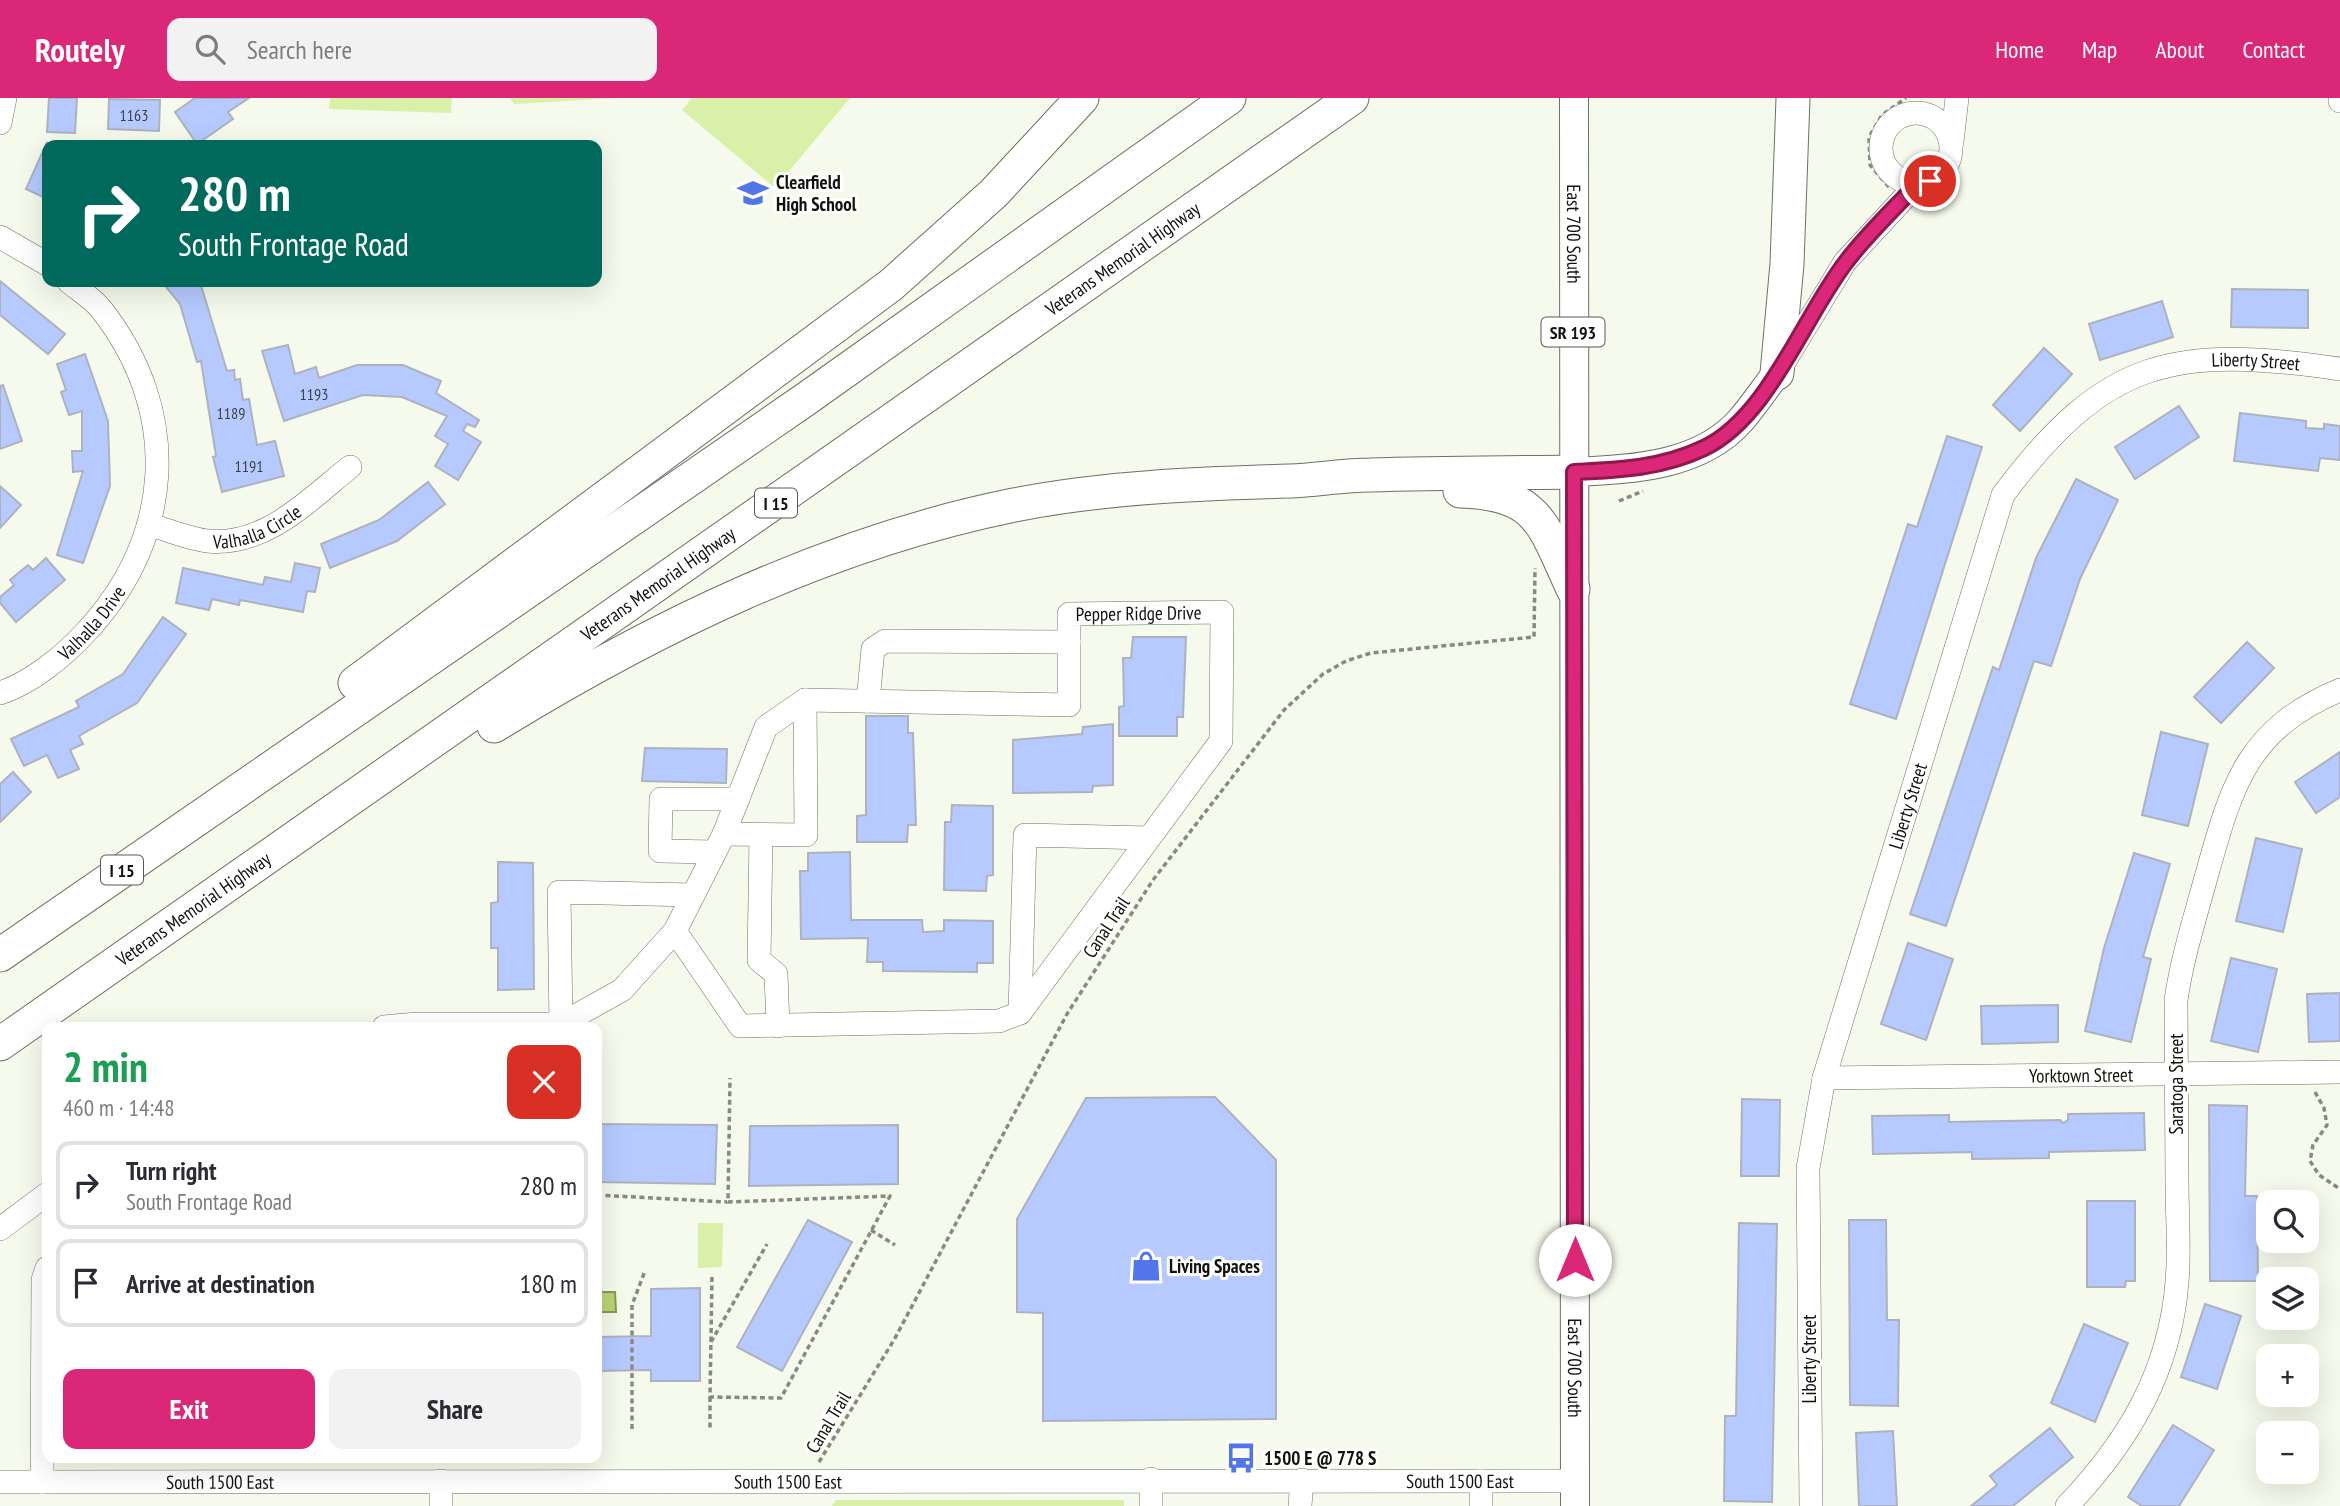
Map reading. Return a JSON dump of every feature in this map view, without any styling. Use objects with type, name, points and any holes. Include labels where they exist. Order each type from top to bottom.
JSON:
[{"type":"highway","points":[[244,786],[322,706],[824,337],[906,273],[994,193],[1082,98]]},
{"type":"highway","name":"I 15","points":[[0,955],[806,399],[1229,98]]},
{"type":"highway","name":"Veterans Memorial Highway","points":[[0,1044],[1352,98]]},
{"type":"highway","points":[[1777,373],[1787,264],[1793,98]]},
{"type":"highway","points":[[199,906],[545,694],[713,606],[817,561],[929,525],[1066,496],[1153,486],[1294,481],[1370,475],[1574,472]]},
{"type":"highway","points":[[1294,481],[1361,492],[1469,491],[1511,499],[1528,508],[1540,520],[1573,589]]},
{"type":"main road","name":"East 700 South","points":[[1574,98],[1575,1493]]},
{"type":"main road","points":[[1574,472],[1645,468],[1707,447],[1739,423],[1777,373]]},
{"type":"street","points":[[0,123],[5,98]]},
{"type":"street","points":[[1918,183],[1896,177],[1882,157],[1884,133],[1899,116],[1928,98]]},
{"type":"street","points":[[1777,373],[1845,262],[1918,183],[1940,174],[1948,165],[1957,98]]},
{"type":"street","points":[[1899,116],[1910,112],[1932,116],[1941,122],[1952,142]]},
{"type":"street","points":[[0,237],[42,261]]},
{"type":"street","name":"Valhalla Drive","points":[[0,693],[70,649],[107,610],[133,572],[150,525],[158,470],[154,415],[138,367],[100,308],[75,287]]},
{"type":"street","name":"Liberty Street","points":[[1811,1506],[1808,1168],[1824,1078],[2003,495],[2039,446],[2067,420],[2124,378],[2176,362],[2230,358],[2340,369]]},
{"type":"street","name":"Valhalla Circle","points":[[150,525],[209,541],[254,535],[285,519],[350,467]]},
{"type":"street","name":"Pepper Ridge Drive","points":[[805,700],[1069,705],[1069,614],[1222,612],[1220,741],[1020,1013]]},
{"type":"street","points":[[868,701],[873,649],[885,641],[1069,642]]},
{"type":"street","name":"Saratoga Street","points":[[2067,1506],[2104,1467],[2133,1423],[2152,1384],[2167,1339],[2177,1283],[2176,1000],[2181,967],[2227,805],[2241,771],[2278,726],[2303,706],[2340,690]]},
{"type":"street","points":[[738,799],[661,799],[660,850],[761,835],[806,835],[805,700]]},
{"type":"street","points":[[565,1022],[622,990],[675,931],[719,843],[766,727],[805,700]]},
{"type":"street","points":[[761,835],[759,960],[776,974],[778,1026]]},
{"type":"street","points":[[675,931],[740,1026],[999,1021],[1020,1013],[1025,835],[1149,838]]},
{"type":"street","points":[[561,1022],[559,892],[692,895]]},
{"type":"street","name":"Yorktown Street","points":[[1824,1078],[2340,1072]]},
{"type":"street","points":[[0,1228],[42,1198]]},
{"type":"street","points":[[42,1463],[42,1482]]},
{"type":"street","points":[[1151,1479],[1151,1506]]},
{"type":"street","name":"South 1500 East","points":[[0,1482],[1151,1479],[1481,1481],[1575,1493]]},
{"type":"street","points":[[1300,1506],[1302,1480]]},
{"type":"street","points":[[441,1481],[441,1506]]},
{"type":"street","points":[[1481,1481],[1481,1506]]},
{"type":"path","name":"Canal Trail","points":[[809,1480],[894,1340],[1067,1014],[1153,880],[1284,710],[1323,674],[1346,661],[1371,653],[1534,637],[1535,560]]},
{"type":"path","points":[[728,1202],[730,1078]]},
{"type":"path","points":[[2313,1087],[2324,1108],[2327,1125],[2313,1145],[2310,1161],[2319,1175],[2340,1189]]},
{"type":"path","points":[[602,1195],[728,1202],[890,1196],[781,1398],[710,1397]]},
{"type":"path","points":[[872,1230],[895,1245]]},
{"type":"path","points":[[711,1343],[767,1244]]},
{"type":"path","points":[[632,1429],[632,1305],[645,1271]]},
{"type":"path","points":[[710,1430],[712,1277]]},
{"type":"shaded area","points":[[330,98],[452,98],[451,113],[329,109]]},
{"type":"shaded area","points":[[510,98],[616,98],[514,104]]},
{"type":"shaded area","points":[[692,98],[850,98],[775,188],[682,110]]},
{"type":"shaded area","points":[[698,1223],[723,1223],[722,1267],[698,1268]]},
{"type":"shaded area","points":[[602,1292],[615,1292],[616,1312],[602,1312]]},
{"type":"shaded area","points":[[836,1500],[1124,1500],[1124,1506],[832,1506]]},
{"type":"building","points":[[49,98],[77,98],[75,133],[47,132]]},
{"type":"building","points":[[195,98],[249,98],[228,112],[233,119],[203,140],[194,140],[175,112]]},
{"type":"building","points":[[109,99],[160,100],[159,131],[108,129]]},
{"type":"building","points":[[42,153],[42,197],[26,189]]},
{"type":"building","points":[[0,281],[65,334],[48,354],[0,315]]},
{"type":"building","points":[[166,287],[202,287],[227,371],[234,370],[235,380],[240,379],[243,400],[249,399],[257,445],[275,441],[284,476],[222,492],[213,457],[216,456],[201,361],[197,362],[180,304]]},
{"type":"building","points":[[2232,289],[2308,290],[2308,328],[2231,327]]},
{"type":"building","points":[[2162,301],[2173,337],[2100,360],[2089,324]]},
{"type":"building","points":[[288,345],[295,374],[316,367],[319,378],[357,365],[403,365],[441,381],[436,393],[479,420],[475,427],[467,424],[463,431],[481,442],[458,480],[435,466],[448,444],[435,436],[447,416],[402,397],[363,395],[284,421],[262,351]]},
{"type":"building","points":[[2044,348],[2072,374],[2020,431],[1993,405]]},
{"type":"building","points":[[85,354],[108,421],[110,486],[83,563],[57,555],[83,471],[73,472],[72,451],[82,451],[82,411],[69,415],[61,392],[66,390],[57,364]]},
{"type":"building","points":[[3,385],[22,441],[0,449],[0,386]]},
{"type":"building","points":[[2179,406],[2199,437],[2135,479],[2115,447]]},
{"type":"building","points":[[2240,413],[2306,421],[2306,428],[2324,429],[2324,424],[2340,426],[2340,460],[2320,458],[2318,471],[2234,461]]},
{"type":"building","points":[[1947,436],[1982,447],[1896,719],[1850,704],[1908,524],[1917,527]]},
{"type":"building","points":[[2076,479],[2118,500],[2080,579],[2051,666],[2034,661],[1946,926],[1910,914],[1993,667],[1999,670],[2036,558]]},
{"type":"building","points":[[428,482],[445,504],[397,541],[330,568],[321,544],[379,520]]},
{"type":"building","points":[[0,486],[21,505],[0,528]]},
{"type":"building","points":[[46,558],[65,580],[16,622],[0,603],[0,597],[14,585],[10,580],[28,565],[33,570]]},
{"type":"building","points":[[295,563],[320,568],[315,592],[307,591],[303,612],[240,600],[239,605],[212,599],[209,610],[176,603],[183,568],[263,585],[265,577],[291,582]]},
{"type":"building","points":[[163,617],[186,634],[137,703],[79,736],[83,744],[70,750],[79,769],[58,778],[47,755],[24,766],[11,739],[79,707],[76,701],[123,674]]},
{"type":"building","points":[[1133,637],[1186,637],[1183,717],[1177,717],[1177,736],[1119,736],[1119,707],[1124,706],[1123,658],[1131,658]]},
{"type":"building","points":[[2247,642],[2274,668],[2221,723],[2194,697]]},
{"type":"building","points":[[866,716],[908,716],[908,733],[913,733],[916,825],[908,825],[907,842],[857,842],[857,816],[866,815]]},
{"type":"building","points":[[1113,724],[1113,785],[1093,786],[1092,792],[1013,793],[1013,740],[1082,734],[1083,727]]},
{"type":"building","points":[[2161,732],[2208,744],[2188,826],[2142,815]]},
{"type":"building","points":[[645,748],[727,749],[726,783],[642,781]]},
{"type":"building","points":[[2340,752],[2340,797],[2316,813],[2295,782]]},
{"type":"building","points":[[13,772],[31,792],[0,822],[0,784]]},
{"type":"building","points":[[952,805],[993,806],[993,875],[987,876],[986,891],[944,890],[945,822],[951,822]]},
{"type":"building","points":[[2256,838],[2302,849],[2283,932],[2236,921]]},
{"type":"building","points":[[850,852],[851,920],[922,920],[923,932],[944,931],[944,920],[993,921],[993,963],[977,963],[977,972],[883,971],[883,962],[867,962],[868,938],[801,939],[800,871],[808,871],[808,853]]},
{"type":"building","points":[[2134,853],[2170,864],[2143,957],[2151,959],[2131,1042],[2085,1031],[2104,948]]},
{"type":"building","points":[[498,862],[533,863],[534,989],[498,990],[498,948],[491,948],[491,903],[498,902]]},
{"type":"building","points":[[1908,943],[1953,959],[1926,1040],[1881,1024]]},
{"type":"building","points":[[2231,958],[2277,969],[2258,1052],[2211,1041]]},
{"type":"building","points":[[2340,993],[2340,1041],[2309,1042],[2307,994]]},
{"type":"building","points":[[2058,1005],[2058,1042],[1982,1044],[1981,1006]]},
{"type":"building","name":"Living Spaces","points":[[1215,1097],[1276,1160],[1276,1419],[1043,1421],[1043,1313],[1017,1312],[1017,1219],[1086,1098]]},
{"type":"building","points":[[1742,1099],[1780,1100],[1779,1176],[1741,1176]]},
{"type":"building","points":[[2209,1105],[2247,1106],[2245,1196],[2256,1196],[2256,1281],[2210,1281]]},
{"type":"building","points":[[2144,1113],[2145,1150],[2049,1152],[2049,1158],[1972,1159],[1972,1152],[1873,1154],[1872,1116],[1949,1115],[1949,1122],[2060,1120],[2063,1123],[2068,1120],[2068,1114]]},
{"type":"building","points":[[602,1124],[717,1125],[715,1184],[602,1182]]},
{"type":"building","points":[[898,1125],[898,1184],[749,1186],[750,1126]]},
{"type":"building","points":[[2087,1201],[2135,1201],[2135,1281],[2126,1281],[2125,1287],[2087,1287]]},
{"type":"building","points":[[808,1220],[852,1242],[782,1371],[737,1347]]},
{"type":"building","points":[[1849,1220],[1886,1220],[1887,1320],[1899,1320],[1898,1406],[1850,1405]]},
{"type":"building","points":[[1739,1223],[1777,1224],[1772,1502],[1724,1501],[1725,1416],[1736,1416]]},
{"type":"building","points":[[700,1288],[700,1381],[651,1381],[651,1370],[602,1371],[602,1337],[651,1336],[651,1289]]},
{"type":"building","points":[[2205,1304],[2241,1316],[2217,1389],[2181,1377]]},
{"type":"building","points":[[2084,1324],[2128,1343],[2095,1422],[2051,1403]]},
{"type":"building","points":[[2173,1425],[2214,1450],[2179,1506],[2142,1506],[2128,1497]]},
{"type":"building","points":[[2050,1428],[2073,1457],[2013,1506],[1971,1506],[1997,1485],[1990,1476]]},
{"type":"building","points":[[1893,1431],[1897,1506],[1859,1506],[1856,1433]]},
{"type":"place","name":"Clearfield High School","points":[[753,193]]},
{"type":"place","name":"Living Spaces","points":[[1146,1266]]},
{"type":"place","name":"1500 E @ 778 S","points":[[1241,1458]]},
{"type":"route","points":[[1575,1260],[1574,472],[1637,469],[1663,464],[1707,447],[1739,423],[1777,373],[1845,262],[1918,183],[1930,181]]}]
